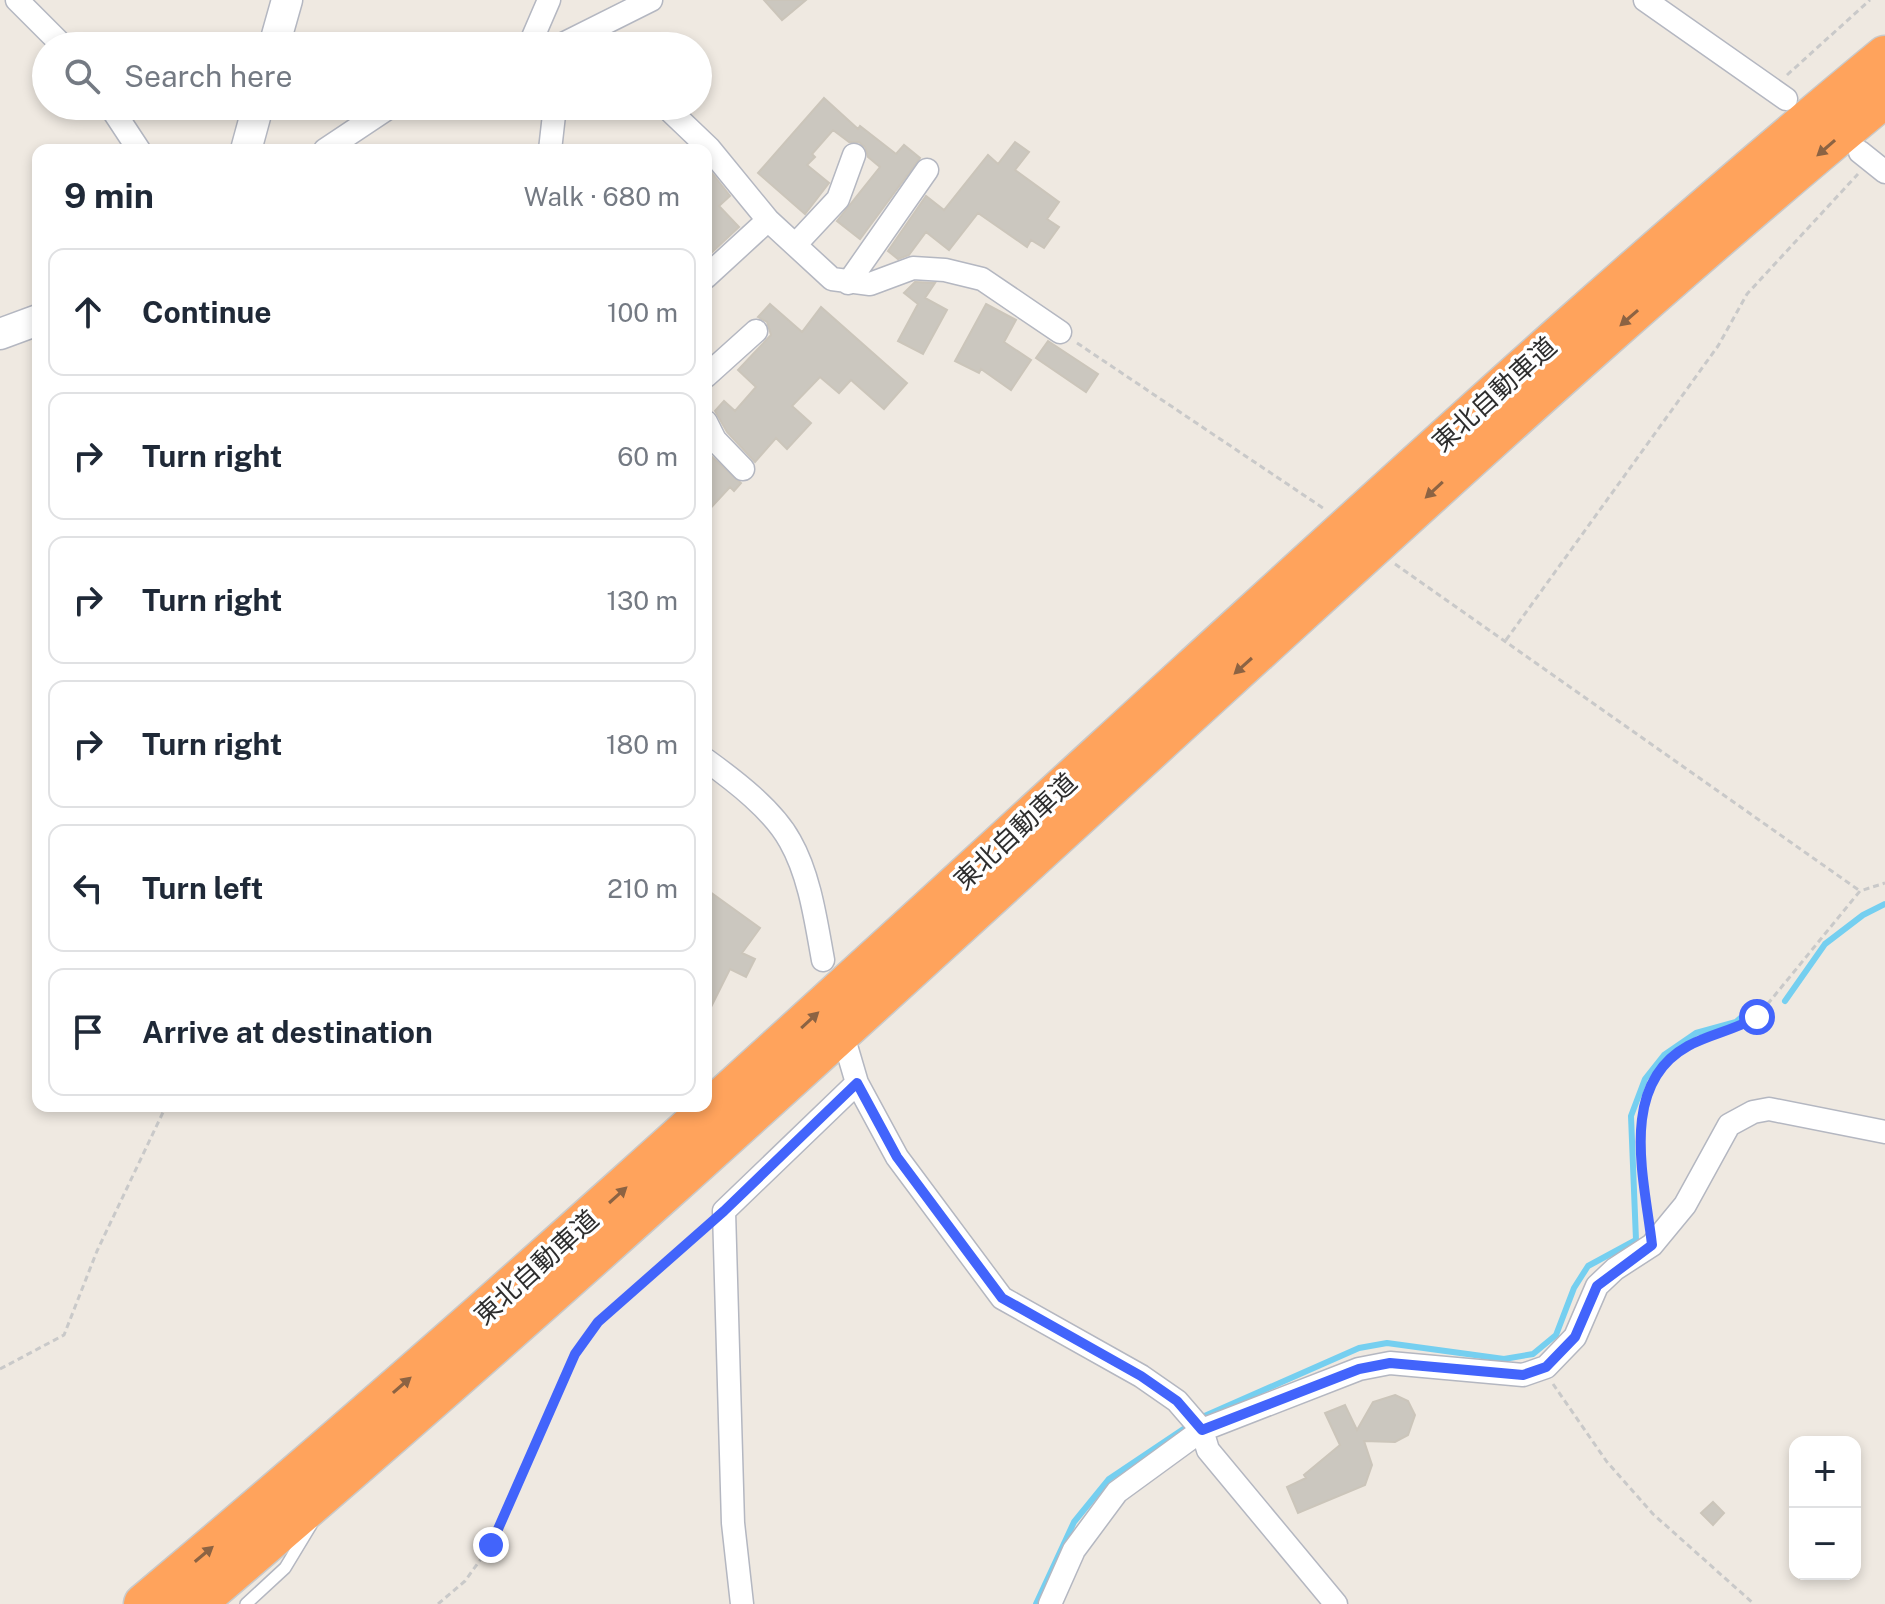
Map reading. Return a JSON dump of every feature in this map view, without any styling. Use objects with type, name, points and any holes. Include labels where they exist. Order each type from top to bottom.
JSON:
[{"type":"highway","name":"東北自動車道","points":[[712,1107],[1431,450],[1645,260],[1885,56]]},
{"type":"highway","name":"東北自動車道","points":[[195,1604],[334,1486],[737,1131],[1451,473],[1885,97]]},
{"type":"highway","name":"東北自動車道","points":[[144,1604],[517,1285],[706,1112]]},
{"type":"main road","points":[[278,32],[287,0]]},
{"type":"main road","points":[[248,144],[254,120]]},
{"type":"main road","points":[[0,334],[32,322]]},
{"type":"street","points":[[17,0],[49,32]]},
{"type":"street","points":[[533,32],[549,0]]},
{"type":"street","points":[[605,32],[651,0]]},
{"type":"street","points":[[1645,0],[1779,94]]},
{"type":"street","points":[[119,120],[135,144]]},
{"type":"street","points":[[353,142],[376,120]]},
{"type":"street","points":[[551,144],[553,120]]},
{"type":"street","points":[[680,120],[705,144]]},
{"type":"street","points":[[712,152],[768,220],[832,279],[870,284],[913,268],[945,270],[982,279],[1060,332]]},
{"type":"street","points":[[796,244],[838,199],[854,155]]},
{"type":"street","points":[[848,283],[927,170]]},
{"type":"street","points":[[712,271],[768,220]]},
{"type":"street","points":[[712,371],[756,331]]},
{"type":"street","points":[[712,434],[743,469]]},
{"type":"street","points":[[712,765],[754,801],[789,839],[805,883],[823,960]]},
{"type":"street","points":[[847,1049],[857,1083],[897,1157],[1002,1298],[1141,1376],[1177,1401],[1197,1425],[1208,1450],[1336,1604]]},
{"type":"street","points":[[742,1604],[733,1523],[724,1211],[857,1083]]},
{"type":"street","points":[[1050,1604],[1074,1550],[1117,1492],[1197,1425],[1359,1369],[1390,1363],[1523,1375],[1541,1368],[1575,1337],[1597,1286],[1652,1245],[1685,1205],[1729,1125],[1753,1112],[1769,1109],[1885,1132]]},
{"type":"lane","points":[[246,1604],[285,1568],[334,1486]]},
{"type":"path","points":[[1779,94],[1870,0]]},
{"type":"path","points":[[1506,640],[1718,346],[1747,294],[1871,162]]},
{"type":"path","points":[[1060,332],[1326,510]]},
{"type":"path","points":[[1389,560],[1860,891]]},
{"type":"path","points":[[1652,1245],[1639,1130],[1644,1104],[1660,1071],[1687,1046],[1757,1017],[1860,891],[1885,883]]},
{"type":"path","points":[[0,1369],[64,1335],[97,1251],[163,1112]]},
{"type":"path","points":[[438,1604],[465,1581],[491,1545],[575,1354],[590,1332],[724,1211]]},
{"type":"path","points":[[1541,1368],[1625,1483],[1653,1514],[1754,1604]]},
{"type":"building","points":[[764,0],[806,0],[782,20]]},
{"type":"building","points":[[824,98],[858,129],[860,126],[896,154],[904,145],[920,158],[860,239],[837,221],[880,167],[868,157],[865,147],[859,142],[849,142],[833,130],[812,154],[815,157],[807,165],[829,183],[805,214],[758,173]]},
{"type":"building","points":[[1015,142],[1029,152],[1015,170],[1059,202],[1047,219],[1059,227],[1044,248],[1031,240],[1027,247],[978,213],[949,250],[926,232],[909,255],[898,259],[888,251],[926,196],[944,210],[988,155],[998,164]]},
{"type":"building","points":[[712,173],[730,196],[719,206],[739,227],[712,252]]},
{"type":"building","points":[[915,282],[935,283],[925,298],[947,310],[923,354],[898,341],[918,304],[904,293]]},
{"type":"building","points":[[770,304],[802,332],[821,307],[907,383],[884,409],[851,380],[839,393],[820,377],[792,406],[811,423],[787,449],[776,438],[755,462],[727,432],[715,411],[724,401],[735,411],[756,387],[738,370],[771,335],[767,322],[758,317]]},
{"type":"building","points":[[986,304],[1016,320],[1004,342],[1031,360],[1011,390],[981,369],[979,373],[955,361]]},
{"type":"building","points":[[1048,341],[1098,374],[1086,392],[1036,358]]},
{"type":"building","points":[[712,457],[741,483],[734,491],[730,487],[712,506]]},
{"type":"building","points":[[712,893],[760,928],[742,953],[755,959],[746,977],[730,969],[712,1005]]},
{"type":"building","points":[[1395,1395],[1408,1401],[1415,1415],[1408,1435],[1395,1442],[1364,1441],[1372,1465],[1365,1485],[1298,1513],[1287,1487],[1306,1478],[1304,1475],[1340,1445],[1325,1413],[1345,1405],[1357,1430],[1373,1402]]},
{"type":"building","points":[[1713,1502],[1724,1513],[1713,1525],[1701,1513]]},
{"type":"waterway","points":[[1785,1001],[1825,944],[1863,915],[1885,904]]},
{"type":"waterway","points":[[1200,1418],[1359,1348],[1387,1343],[1504,1359],[1533,1354],[1556,1335],[1574,1288],[1588,1266],[1636,1240],[1631,1116],[1645,1079],[1664,1055],[1696,1033],[1736,1022],[1757,1003]]},
{"type":"waterway","points":[[1036,1604],[1074,1522],[1109,1479],[1191,1424]]},
{"type":"route","points":[[491,1545],[575,1354],[598,1322],[724,1211],[857,1083],[897,1157],[1002,1298],[1141,1376],[1177,1401],[1202,1430],[1359,1369],[1390,1363],[1523,1375],[1546,1367],[1575,1337],[1597,1286],[1615,1269],[1652,1245],[1639,1130],[1644,1104],[1660,1071],[1687,1046],[1737,1028],[1757,1017]]}]
